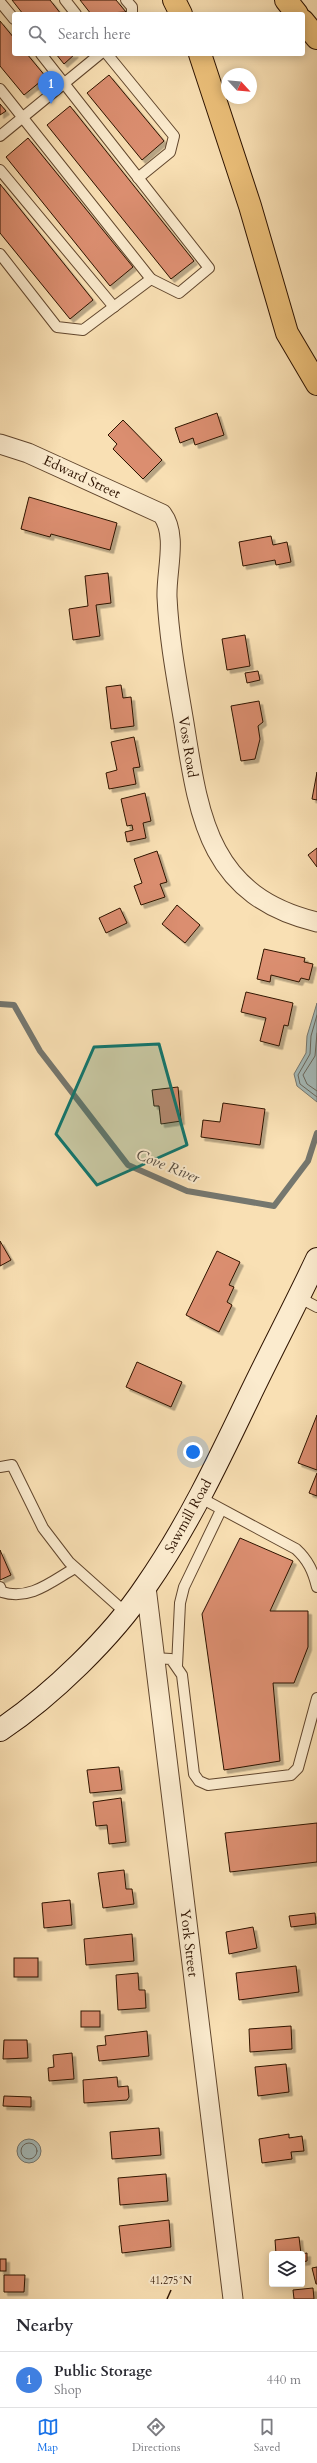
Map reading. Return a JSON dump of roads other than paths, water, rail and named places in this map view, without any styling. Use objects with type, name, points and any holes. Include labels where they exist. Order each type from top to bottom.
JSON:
[{"type":"highway","points":[[174,0],[180,12]]},
{"type":"highway","points":[[286,0],[295,12]]},
{"type":"highway","points":[[305,23],[317,38]]},
{"type":"highway","points":[[201,56],[250,206],[287,333],[317,384]]},
{"type":"main road","name":"Sawmill Road","points":[[0,1730],[54,1687],[126,1613],[146,1586],[198,1498],[317,1259]]},
{"type":"street","name":"Edward Street","points":[[0,444],[28,453],[162,514]]},
{"type":"street","name":"Voss Road","points":[[162,514],[168,522],[170,538],[166,584],[168,629],[193,782],[206,829],[228,869],[256,897],[280,912],[317,922]]},
{"type":"street","name":"York Street","points":[[146,1586],[153,1658],[233,2299]]},
{"type":"lane","points":[[65,0],[74,12]]},
{"type":"lane","points":[[126,0],[132,7],[132,12]]},
{"type":"lane","points":[[0,2],[12,17]]},
{"type":"lane","points":[[0,89],[151,279],[179,293],[209,268],[43,56]]},
{"type":"lane","points":[[0,136],[98,56]]},
{"type":"lane","points":[[109,56],[174,136],[170,152],[138,178]]},
{"type":"lane","points":[[0,170],[114,307]]},
{"type":"lane","points":[[0,254],[57,327],[83,330],[151,279]]},
{"type":"lane","points":[[298,1297],[317,1307]]},
{"type":"lane","points":[[0,1467],[12,1465],[43,1528],[75,1568],[126,1613]]},
{"type":"lane","points":[[198,1498],[296,1549],[306,1558],[314,1574],[317,1587]]},
{"type":"lane","points":[[177,1666],[180,1603],[184,1587],[221,1510]]},
{"type":"lane","points":[[0,1587],[2,1592],[22,1596],[32,1593],[75,1568]]},
{"type":"lane","points":[[153,1658],[165,1657],[177,1666],[182,1674],[194,1774],[199,1781],[208,1785],[291,1775],[298,1768],[317,1698]]},
{"type":"water","points":[[317,1003],[317,1102],[297,1086],[294,1074],[306,1053],[307,1036]]},
{"type":"water","points":[[29,2139],[37,2143],[41,2151],[37,2159],[29,2163],[21,2159],[17,2151],[21,2143]]},
{"type":"waterway","name":"Cove River","points":[[0,1004],[14,1005],[40,1051],[128,1165],[187,1191],[274,1206],[308,1161],[317,1133]]},
{"type":"place","name":"Public Storage","points":[[51,104]]}]
